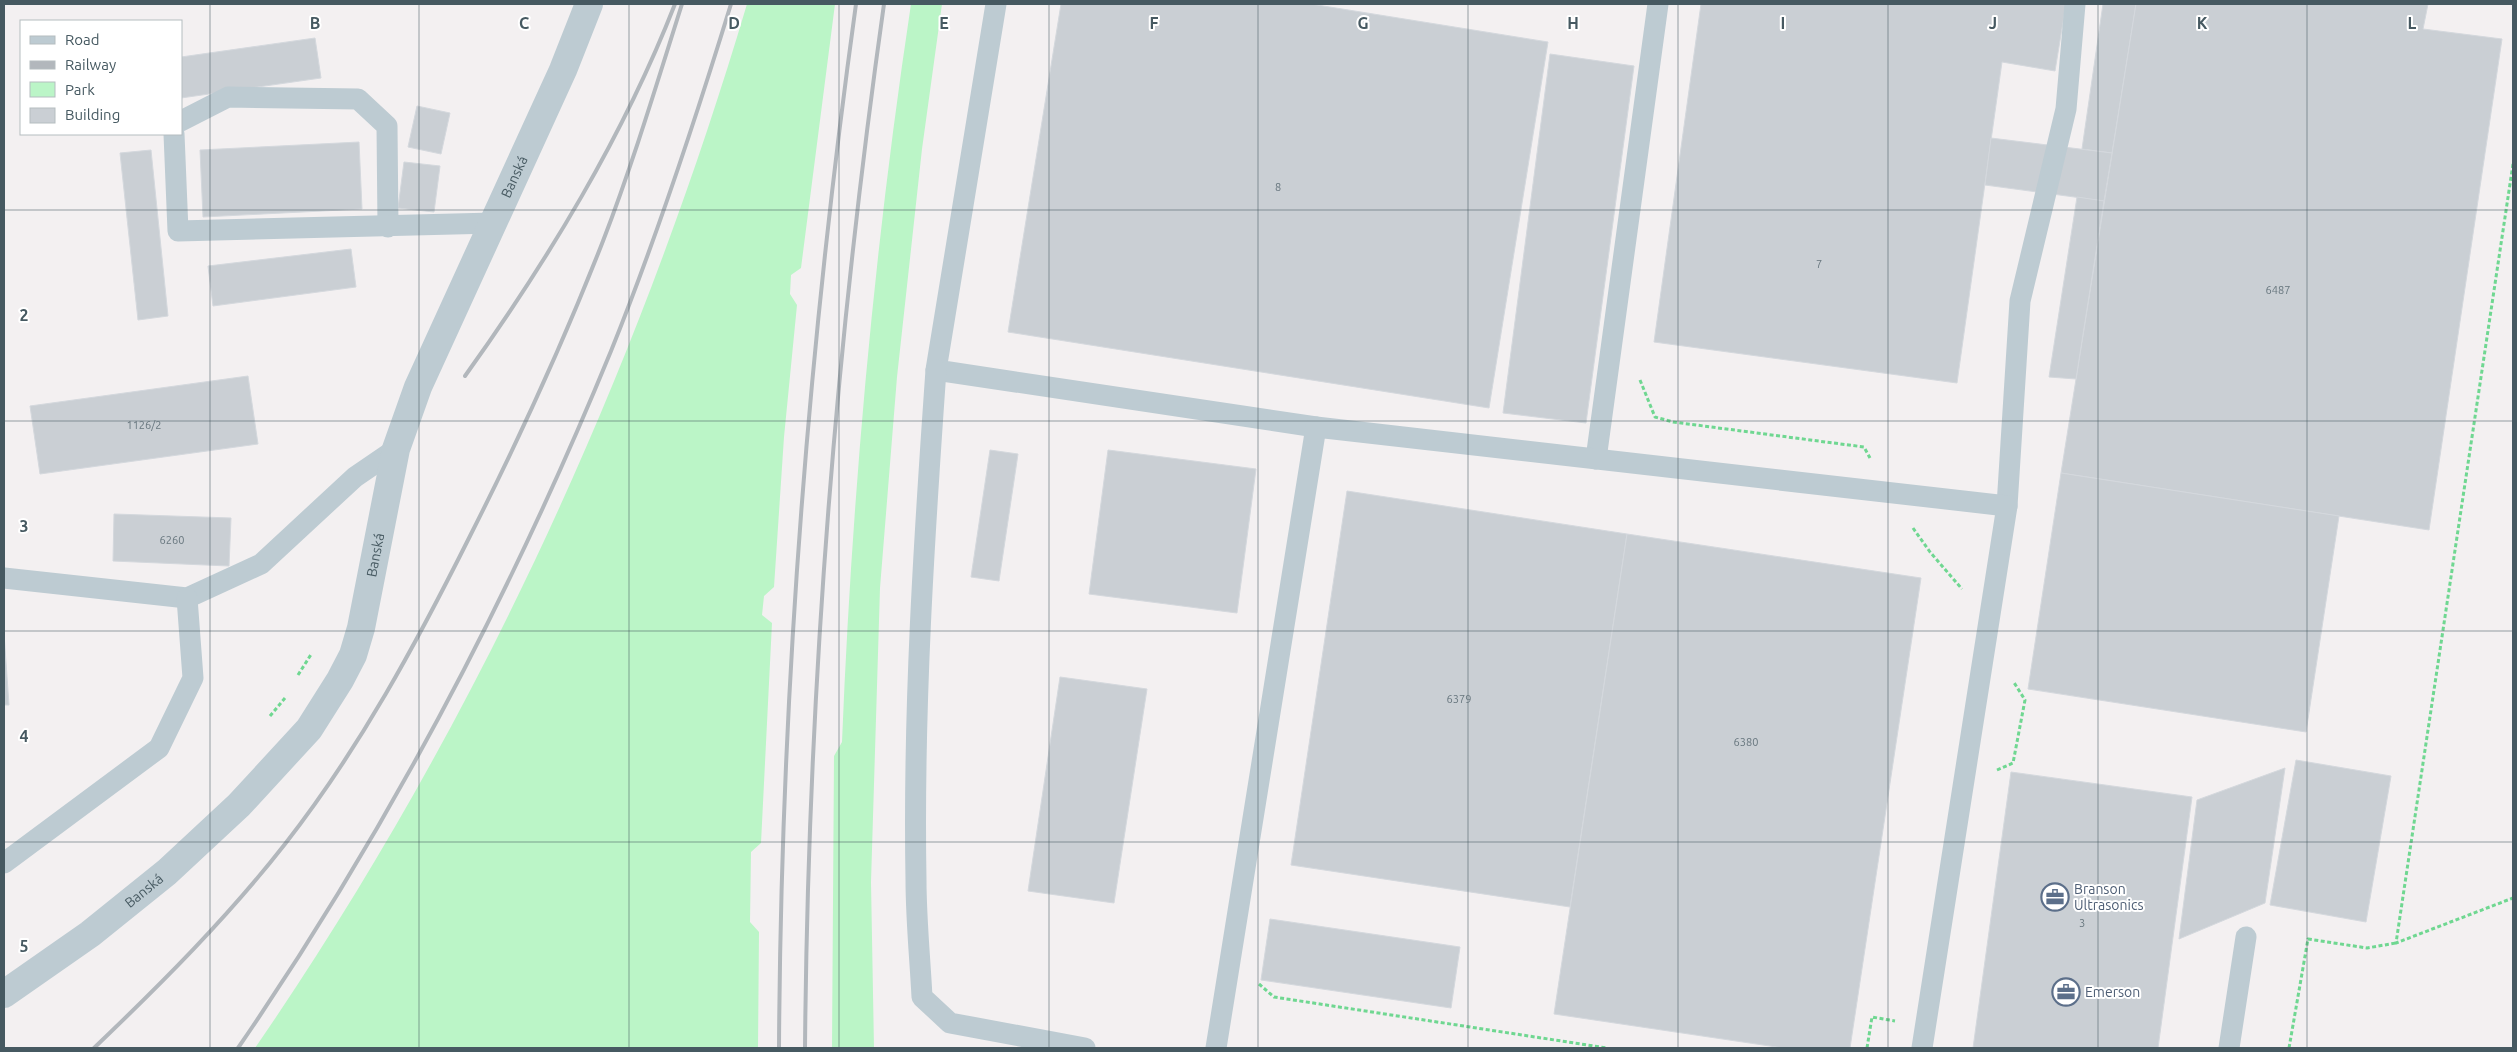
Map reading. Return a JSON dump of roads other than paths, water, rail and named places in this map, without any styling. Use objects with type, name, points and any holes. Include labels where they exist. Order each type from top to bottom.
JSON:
[{"type":"street","name":"Banská","points":[[4,994],[90,934],[167,872],[239,805],[309,729],[340,680],[353,655],[361,628],[396,449],[418,388],[563,70],[589,4]]},
{"type":"lane","points":[[996,4],[936,370],[918,676],[916,881],[922,997],[950,1023],[1085,1048]]},
{"type":"lane","points":[[1596,459],[1655,4]]},
{"type":"lane","points":[[1924,1038],[2007,506],[2020,301],[2066,109],[2075,4]]},
{"type":"lane","points":[[182,120],[228,97],[358,99],[387,126],[388,227]]},
{"type":"lane","points":[[174,135],[178,231],[494,223]]},
{"type":"lane","points":[[936,370],[1316,427],[2007,506]]},
{"type":"lane","points":[[1216,1048],[1316,427]]},
{"type":"lane","points":[[4,578],[187,598],[261,564],[355,476],[396,449]]},
{"type":"lane","points":[[4,863],[159,748],[193,678],[187,598]]},
{"type":"lane","points":[[2228,1048],[2246,936]]},
{"type":"railway","points":[[465,376],[526,288],[608,150],[632,102],[675,4]]},
{"type":"railway","points":[[94,1048],[241,898],[285,844],[338,771],[408,656],[506,463],[573,316],[624,182],[682,4]]},
{"type":"railway","points":[[238,1048],[293,966],[395,796],[443,710],[531,532],[572,442],[628,308],[675,179],[731,4]]},
{"type":"railway","points":[[779,1048],[785,786],[800,525],[824,264],[856,4]]},
{"type":"railway","points":[[805,1048],[812,786],[827,524],[851,264],[884,4]]},
{"type":"place","name":"Branson Ultrasonics","points":[[2055,897]]},
{"type":"place","name":"Emerson","points":[[2066,992]]}]
